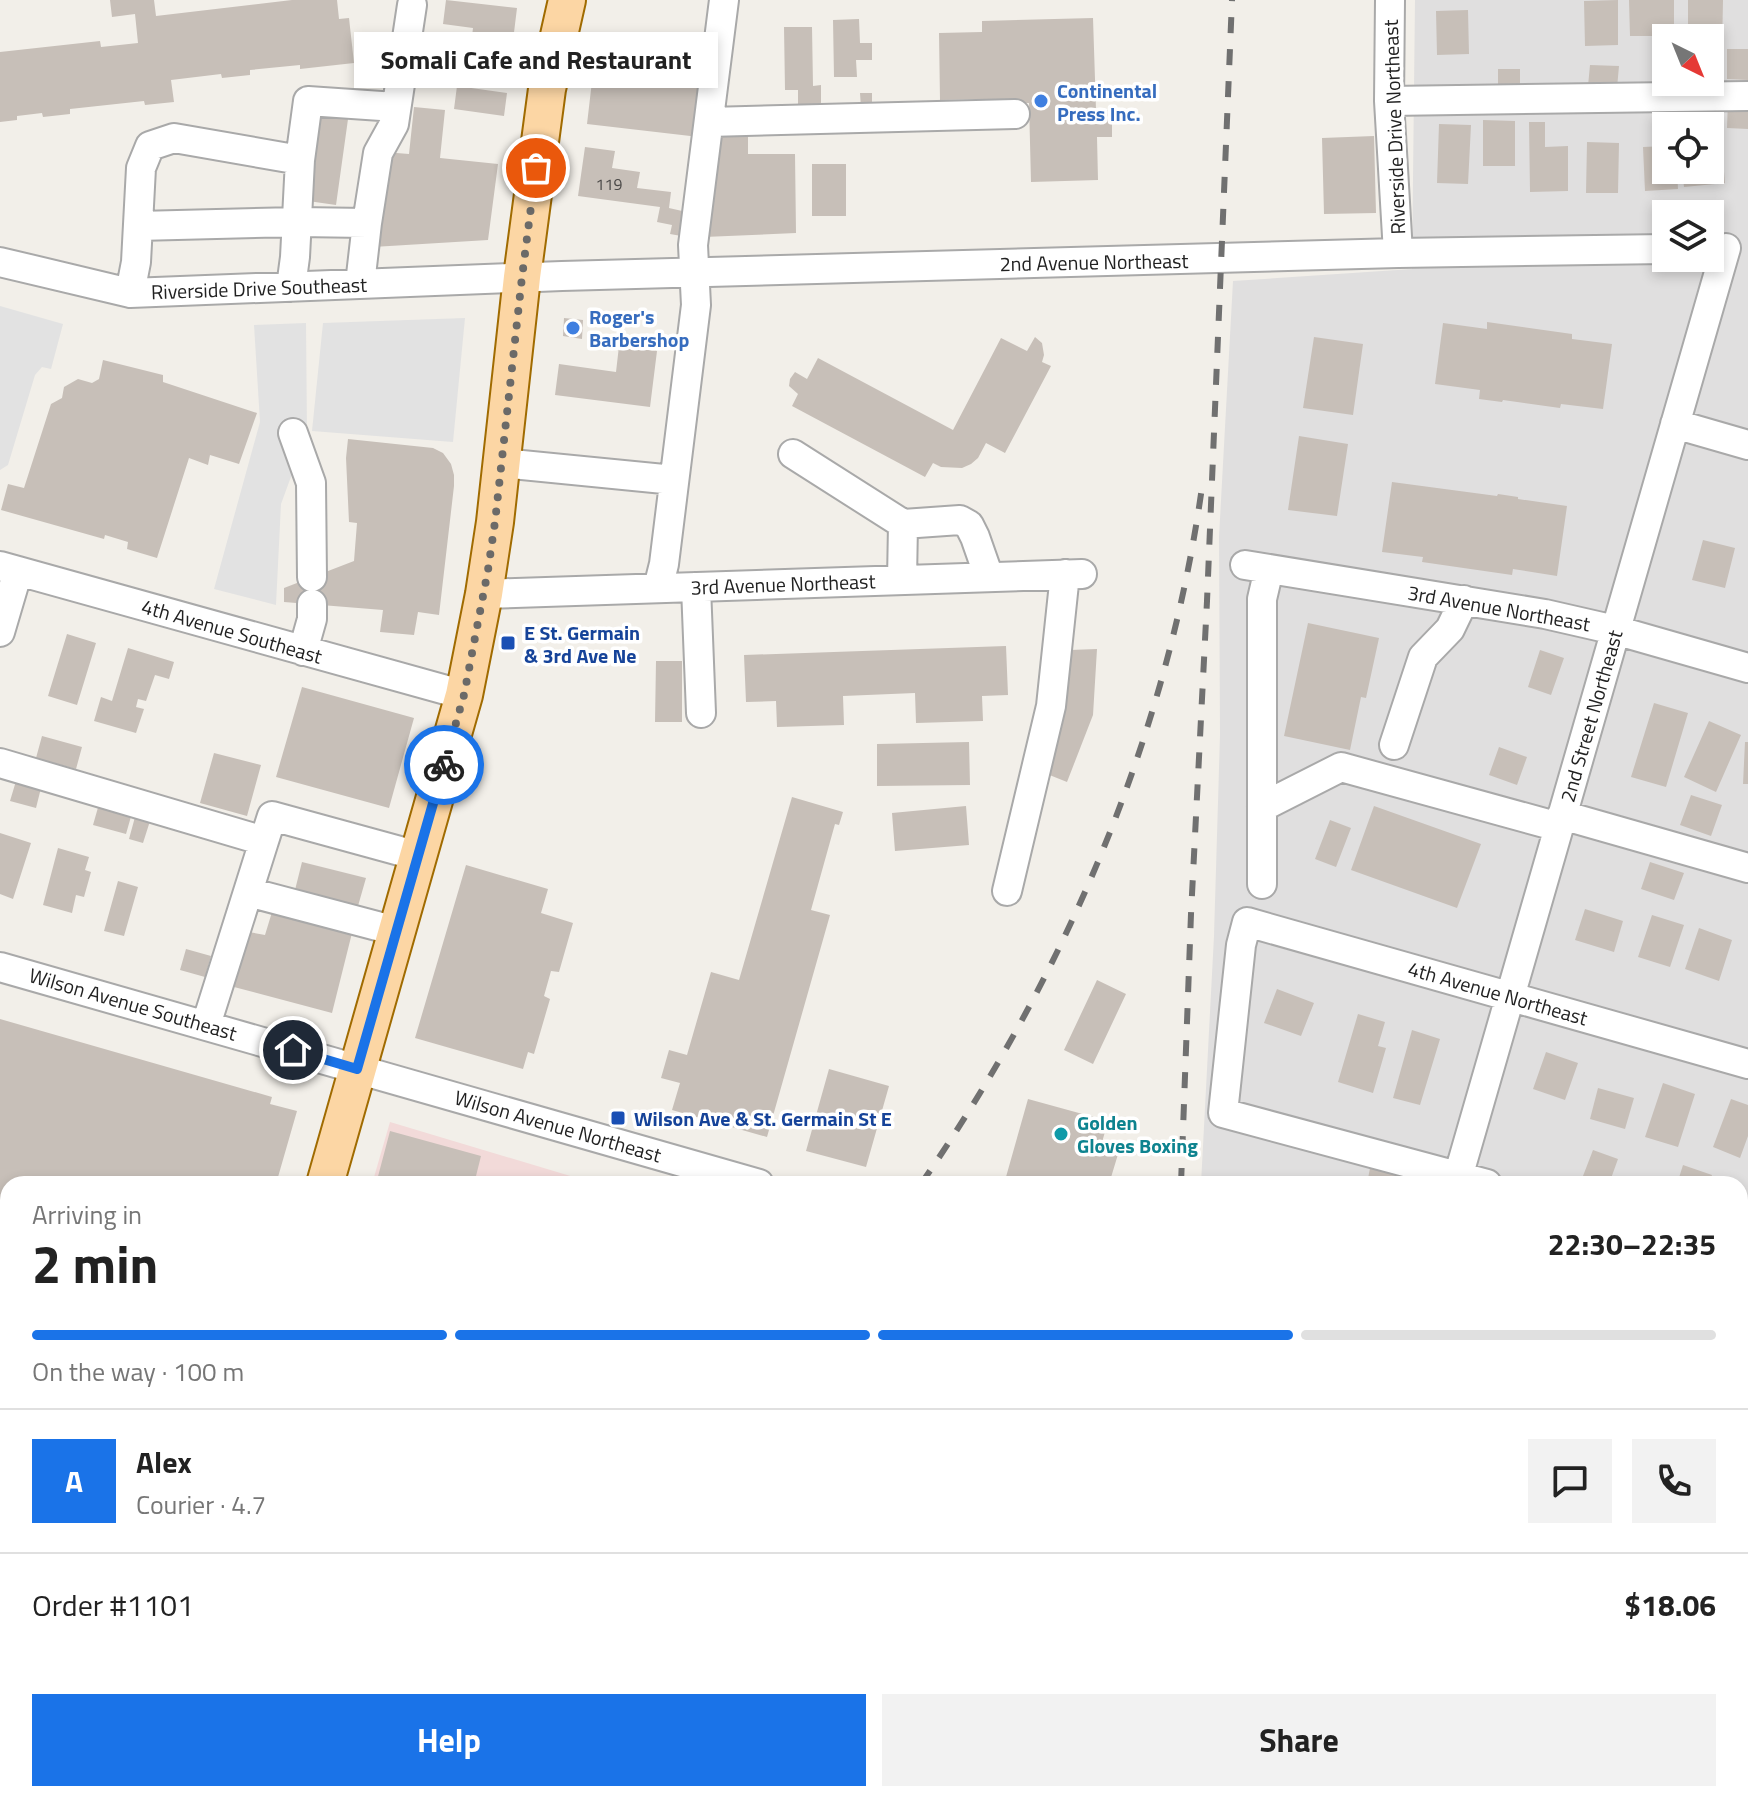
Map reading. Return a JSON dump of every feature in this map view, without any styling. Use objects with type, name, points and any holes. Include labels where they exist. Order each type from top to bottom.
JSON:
[{"type":"main road","points":[[327,1176],[464,695],[495,522],[522,277],[547,89],[567,0]]},
{"type":"street","points":[[658,588],[664,564],[696,305],[693,245],[724,0]]},
{"type":"street","name":"Riverside Drive Northeast","points":[[1390,0],[1389,101],[1398,253]]},
{"type":"street","points":[[360,284],[378,153],[394,124],[412,5]]},
{"type":"street","points":[[1389,101],[1748,96]]},
{"type":"street","points":[[291,287],[300,160],[308,101],[396,107]]},
{"type":"street","points":[[709,122],[1015,114]]},
{"type":"street","points":[[130,293],[136,262],[141,168],[150,146],[174,138],[300,160]]},
{"type":"street","points":[[138,226],[367,223]]},
{"type":"street","name":"2nd Street Northeast","points":[[1458,1176],[1728,248]]},
{"type":"street","name":"2nd Avenue Northeast","points":[[522,277],[1398,253],[1652,249]]},
{"type":"street","name":"Riverside Drive Southeast","points":[[0,262],[130,293],[522,277]]},
{"type":"street","points":[[1675,424],[1748,445]]},
{"type":"street","points":[[293,433],[311,483],[312,619],[303,651]]},
{"type":"street","points":[[793,454],[903,524],[960,520],[969,525],[989,577]]},
{"type":"street","points":[[501,463],[674,480]]},
{"type":"street","points":[[902,580],[903,524]]},
{"type":"street","name":"3rd Avenue Northeast","points":[[1262,807],[1262,599],[1257,567],[1545,614],[1615,630],[1748,668]]},
{"type":"street","points":[[0,632],[9,569]]},
{"type":"street","name":"4th Avenue Southeast","points":[[9,569],[464,695]]},
{"type":"street","name":"3rd Avenue Northeast","points":[[484,594],[1074,574],[1051,706],[1007,891]]},
{"type":"street","points":[[696,587],[701,713]]},
{"type":"street","points":[[1394,745],[1423,657],[1450,629],[1464,600]]},
{"type":"street","points":[[0,763],[264,841]]},
{"type":"street","points":[[1262,884],[1262,807],[1341,767],[1748,868]]},
{"type":"street","points":[[206,1025],[272,816],[418,856]]},
{"type":"street","points":[[248,892],[396,931]]},
{"type":"street","name":"4th Avenue Northeast","points":[[1443,1176],[1223,1113],[1241,945],[1247,922],[1748,1064]]},
{"type":"street","name":"Wilson Avenue Southeast","points":[[0,967],[357,1069]]},
{"type":"street","name":"Wilson Avenue Northeast","points":[[357,1069],[731,1176]]},
{"type":"shaded area","points":[[1415,0],[1748,0],[1748,1176],[1201,1176],[1214,936],[1220,735],[1219,537],[1233,281],[1412,269]]},
{"type":"shaded area","points":[[0,306],[63,324],[51,369],[42,367],[35,375],[8,465],[0,470]]},
{"type":"shaded area","points":[[465,318],[453,442],[312,431],[323,323]]},
{"type":"shaded area","points":[[306,323],[307,433],[281,504],[276,605],[214,589],[260,422],[254,325]]},
{"type":"shaded area","points":[[390,1122],[570,1176],[374,1176]]},
{"type":"building","points":[[110,0],[154,0],[156,16],[292,0],[337,0],[339,19],[349,18],[354,63],[300,69],[300,65],[250,70],[250,75],[222,78],[221,74],[171,80],[174,102],[145,105],[144,101],[70,109],[70,114],[43,117],[42,113],[0,122],[0,52],[100,41],[101,47],[138,43],[135,14],[112,17]]},
{"type":"building","points":[[446,0],[517,8],[510,65],[469,60],[473,28],[443,24]]},
{"type":"building","points":[[1618,0],[1618,45],[1585,46],[1584,1]]},
{"type":"building","points":[[1629,0],[1674,0],[1674,24],[1652,24],[1652,36],[1630,36]]},
{"type":"building","points":[[1688,0],[1723,0],[1723,24],[1688,24]]},
{"type":"building","points":[[1468,10],[1469,54],[1437,55],[1436,11]]},
{"type":"building","name":"Continental Press Inc.","points":[[1093,18],[1096,110],[1112,110],[1112,137],[1097,137],[1098,180],[1031,182],[1029,103],[987,104],[987,99],[940,100],[939,33],[982,32],[982,21]]},
{"type":"building","points":[[859,19],[860,43],[872,43],[872,60],[856,60],[857,77],[834,77],[833,20]]},
{"type":"building","points":[[784,27],[812,27],[813,86],[821,85],[821,112],[798,112],[798,90],[785,90]]},
{"type":"building","points":[[606,39],[709,50],[699,137],[587,124],[594,64],[603,65]]},
{"type":"building","points":[[1727,49],[1748,49],[1748,80],[1727,79]]},
{"type":"building","points":[[1590,65],[1619,66],[1617,88],[1588,86]]},
{"type":"building","points":[[1498,69],[1520,69],[1520,89],[1498,89]]},
{"type":"building","points":[[457,86],[507,93],[504,116],[454,109]]},
{"type":"building","points":[[860,93],[872,93],[872,107],[861,108]]},
{"type":"building","points":[[1728,99],[1748,100],[1748,129],[1727,128]]},
{"type":"building","points":[[414,107],[445,110],[440,158],[498,164],[488,240],[373,247],[384,152],[409,154]]},
{"type":"building","points":[[322,108],[349,112],[336,205],[308,201]]},
{"type":"building","points":[[1483,120],[1515,121],[1515,166],[1483,166]]},
{"type":"building","points":[[1529,122],[1545,122],[1545,147],[1568,146],[1568,191],[1530,192]]},
{"type":"building","points":[[1439,124],[1471,125],[1468,184],[1437,183]]},
{"type":"building","points":[[748,128],[748,154],[795,154],[796,233],[704,237],[718,130]]},
{"type":"building","points":[[1374,136],[1376,213],[1324,214],[1322,138]]},
{"type":"building","points":[[1587,142],[1619,143],[1618,193],[1586,193]]},
{"type":"building","points":[[585,147],[615,151],[612,168],[640,172],[637,188],[671,192],[669,208],[691,213],[687,237],[670,234],[672,225],[657,222],[660,207],[578,196]]},
{"type":"building","points":[[1643,147],[1652,147],[1652,184],[1678,184],[1678,189],[1645,191]]},
{"type":"building","points":[[812,164],[846,164],[846,216],[812,216]]},
{"type":"building","points":[[1684,184],[1715,184],[1684,187]]},
{"type":"building","name":"Roger's Barbershop","points":[[564,318],[583,320],[582,339],[563,336]]},
{"type":"building","points":[[1487,322],[1572,334],[1572,339],[1612,344],[1603,409],[1561,404],[1560,408],[1479,399],[1480,390],[1435,384],[1443,323],[1487,329]]},
{"type":"building","points":[[1035,337],[1042,343],[1042,362],[1051,366],[1005,453],[986,443],[978,458],[962,468],[941,467],[933,463],[925,477],[792,406],[798,394],[789,386],[790,379],[795,372],[807,379],[818,358],[953,430],[1001,338],[1027,351]]},
{"type":"building","points":[[1314,337],[1363,344],[1353,415],[1303,408]]},
{"type":"building","points":[[619,346],[657,351],[650,407],[555,395],[559,364],[616,372]]},
{"type":"building","points":[[103,360],[163,375],[163,382],[257,413],[239,464],[210,455],[208,465],[189,458],[157,558],[127,549],[128,542],[105,535],[104,539],[1,510],[8,484],[24,488],[51,404],[62,398],[64,387],[78,379],[92,383],[99,379]]},
{"type":"building","points":[[1299,436],[1348,444],[1337,516],[1288,510]]},
{"type":"building","points":[[348,439],[433,448],[443,453],[451,464],[454,486],[439,615],[418,612],[414,635],[380,632],[383,610],[284,602],[284,588],[354,561],[357,523],[349,522]]},
{"type":"building","points":[[1392,482],[1498,494],[1567,506],[1557,576],[1513,569],[1512,575],[1422,562],[1423,557],[1382,552]]},
{"type":"building","points":[[1703,540],[1735,548],[1725,588],[1692,580]]},
{"type":"building","points":[[1308,623],[1379,638],[1366,698],[1361,697],[1350,750],[1284,736]]},
{"type":"building","points":[[67,634],[96,643],[77,705],[48,696]]},
{"type":"building","points":[[1006,646],[1008,695],[982,696],[983,721],[916,723],[915,693],[843,696],[844,725],[777,727],[776,701],[746,702],[744,655]]},
{"type":"building","points":[[128,648],[174,662],[169,679],[155,675],[146,701],[138,699],[136,707],[144,709],[136,733],[94,721],[101,697],[112,701]]},
{"type":"building","points":[[1097,649],[1093,715],[1067,782],[1042,772],[1066,708],[1070,650]]},
{"type":"building","points":[[1540,650],[1564,658],[1551,695],[1528,687]]},
{"type":"building","points":[[656,661],[682,661],[682,722],[655,722]]},
{"type":"building","points":[[302,687],[414,718],[389,808],[276,777]]},
{"type":"building","points":[[1654,703],[1688,713],[1666,787],[1631,777]]},
{"type":"building","points":[[1709,721],[1741,735],[1716,792],[1684,777]]},
{"type":"building","points":[[42,736],[82,747],[76,769],[36,758]]},
{"type":"building","points":[[969,742],[970,785],[877,786],[877,744]]},
{"type":"building","points":[[1745,742],[1748,742],[1748,784],[1743,784]]},
{"type":"building","points":[[1499,747],[1527,757],[1517,785],[1489,775]]},
{"type":"building","points":[[214,753],[261,765],[247,816],[200,803]]},
{"type":"building","points":[[16,781],[41,788],[36,808],[10,801]]},
{"type":"building","points":[[1691,795],[1722,805],[1711,836],[1680,825]]},
{"type":"building","points":[[792,797],[843,812],[839,825],[835,824],[811,910],[830,915],[767,1137],[672,1110],[680,1083],[661,1078],[669,1050],[687,1055],[711,972],[739,980]]},
{"type":"building","points":[[99,804],[132,813],[126,834],[93,825]]},
{"type":"building","points":[[966,806],[969,845],[895,851],[892,813]]},
{"type":"building","points":[[1374,806],[1481,844],[1457,908],[1351,870]]},
{"type":"building","points":[[135,817],[150,821],[143,843],[129,839]]},
{"type":"building","points":[[1330,820],[1351,828],[1336,867],[1315,859]]},
{"type":"building","points":[[0,833],[31,843],[13,899],[0,894]]},
{"type":"building","points":[[58,848],[89,857],[85,870],[91,872],[84,897],[76,895],[72,913],[43,905]]},
{"type":"building","points":[[302,862],[366,878],[358,906],[295,890]]},
{"type":"building","points":[[1650,862],[1684,873],[1674,900],[1641,889]]},
{"type":"building","points":[[466,865],[548,889],[541,913],[573,923],[559,972],[551,971],[544,996],[550,999],[534,1054],[528,1052],[523,1069],[415,1038]]},
{"type":"building","points":[[118,881],[138,887],[124,936],[104,931]]},
{"type":"building","points":[[1585,909],[1623,921],[1614,952],[1575,940]]},
{"type":"building","points":[[272,912],[352,933],[332,1013],[234,987],[249,932],[265,935]]},
{"type":"building","points":[[1652,915],[1684,925],[1670,967],[1638,957]]},
{"type":"building","points":[[1699,928],[1732,940],[1719,981],[1685,969]]},
{"type":"building","points":[[186,949],[211,956],[205,977],[180,970]]},
{"type":"building","points":[[1097,980],[1126,994],[1093,1064],[1064,1050]]},
{"type":"building","points":[[1277,989],[1314,1003],[1301,1036],[1264,1023]]},
{"type":"building","points":[[1358,1014],[1385,1022],[1378,1046],[1386,1048],[1373,1093],[1338,1082]]},
{"type":"building","points":[[0,1019],[272,1097],[270,1104],[297,1111],[278,1176],[0,1176]]},
{"type":"building","points":[[1412,1030],[1440,1039],[1420,1105],[1393,1098]]},
{"type":"building","points":[[1546,1052],[1578,1063],[1565,1100],[1533,1089]]},
{"type":"building","points":[[829,1069],[889,1086],[866,1167],[806,1151]]},
{"type":"building","points":[[1663,1083],[1695,1094],[1678,1147],[1645,1137]]},
{"type":"building","points":[[1598,1088],[1634,1098],[1625,1129],[1590,1119]]},
{"type":"building","name":"Golden Gloves Boxing","points":[[1028,1099],[1108,1121],[1101,1146],[1119,1151],[1111,1176],[1006,1176]]},
{"type":"building","points":[[1731,1099],[1748,1105],[1748,1136],[1740,1158],[1713,1147]]},
{"type":"building","points":[[390,1131],[481,1156],[476,1176],[378,1176]]},
{"type":"building","points":[[1593,1150],[1618,1159],[1612,1176],[1583,1176]]},
{"type":"building","points":[[1683,1165],[1712,1175],[1712,1176],[1680,1176]]},
{"type":"building","points":[[1370,1168],[1413,1174],[1413,1176],[1368,1176]]},
{"type":"railway","points":[[1181,1176],[1232,0]]},
{"type":"railway","points":[[926,1176],[973,1105],[1020,1023],[1064,939],[1102,852],[1135,763],[1163,673],[1186,581],[1202,487]]},
{"type":"way so far","points":[[444,765],[464,695],[488,570],[536,168]]},
{"type":"place","name":"Continental Press Inc.","points":[[1041,101]]},
{"type":"place","name":"Somali Cafe and Restaurant","points":[[536,168]]},
{"type":"place","name":"Roger's Barbershop","points":[[573,328]]},
{"type":"place","name":"E St. Germain & 3rd Ave Ne","points":[[508,643]]},
{"type":"place","name":"Wilson Ave & St. Germain St E","points":[[618,1118]]},
{"type":"place","name":"Golden Gloves Boxing","points":[[1061,1134]]},
{"type":"route","points":[[293,1050],[357,1069],[444,765]]}]
